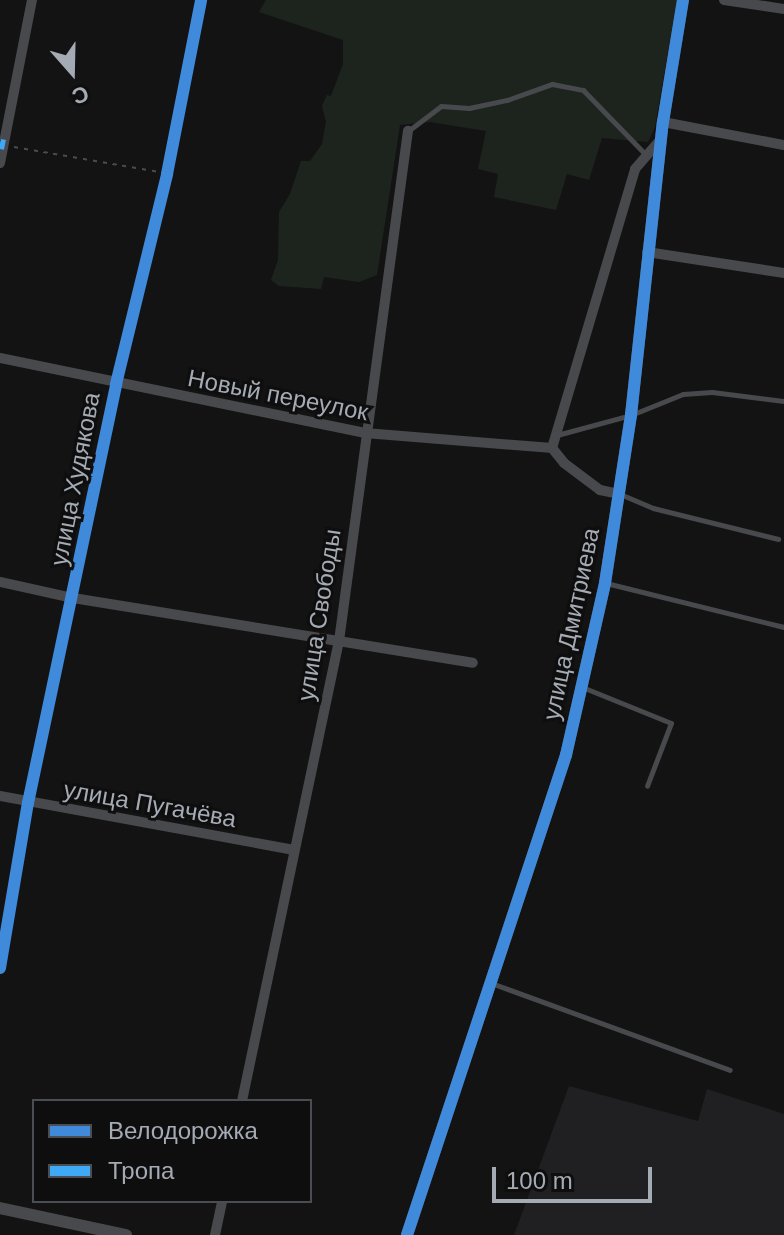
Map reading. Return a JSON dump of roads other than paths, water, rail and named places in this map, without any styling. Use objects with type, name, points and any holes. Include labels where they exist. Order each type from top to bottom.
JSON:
[{"type":"street","points":[[0,163],[32,0]]},
{"type":"street","name":"улица Худякова","points":[[0,968],[28,803],[116,384],[167,174],[201,0]]},
{"type":"street","name":"улица Дмитриева","points":[[407,1235],[566,755],[605,583],[631,415],[663,122],[683,0]]},
{"type":"street","points":[[724,0],[784,9]]},
{"type":"street","points":[[663,122],[784,145]]},
{"type":"street","name":"улица Свободы","points":[[242,1099],[339,641],[408,131]]},
{"type":"street","points":[[619,494],[600,490],[564,463],[552,448],[635,169],[661,139]]},
{"type":"street","points":[[647,252],[784,273]]},
{"type":"street","name":"Новый переулок","points":[[0,358],[365,433],[552,448]]},
{"type":"street","points":[[0,582],[73,598],[473,663]]},
{"type":"street","name":"улица Пугачёва","points":[[0,796],[294,850]]},
{"type":"street","points":[[215,1235],[222,1203]]},
{"type":"street","points":[[0,1208],[126,1235]]},
{"type":"lane","points":[[408,131],[441,106],[469,108],[507,100],[552,84],[583,90],[647,155]]},
{"type":"lane","points":[[556,435],[631,415],[683,394],[712,392],[784,401]]},
{"type":"lane","points":[[619,494],[653,508],[778,539]]},
{"type":"lane","points":[[605,583],[784,627]]},
{"type":"lane","points":[[581,687],[671,723],[647,786]]},
{"type":"lane","points":[[490,983],[730,1070]]}]
